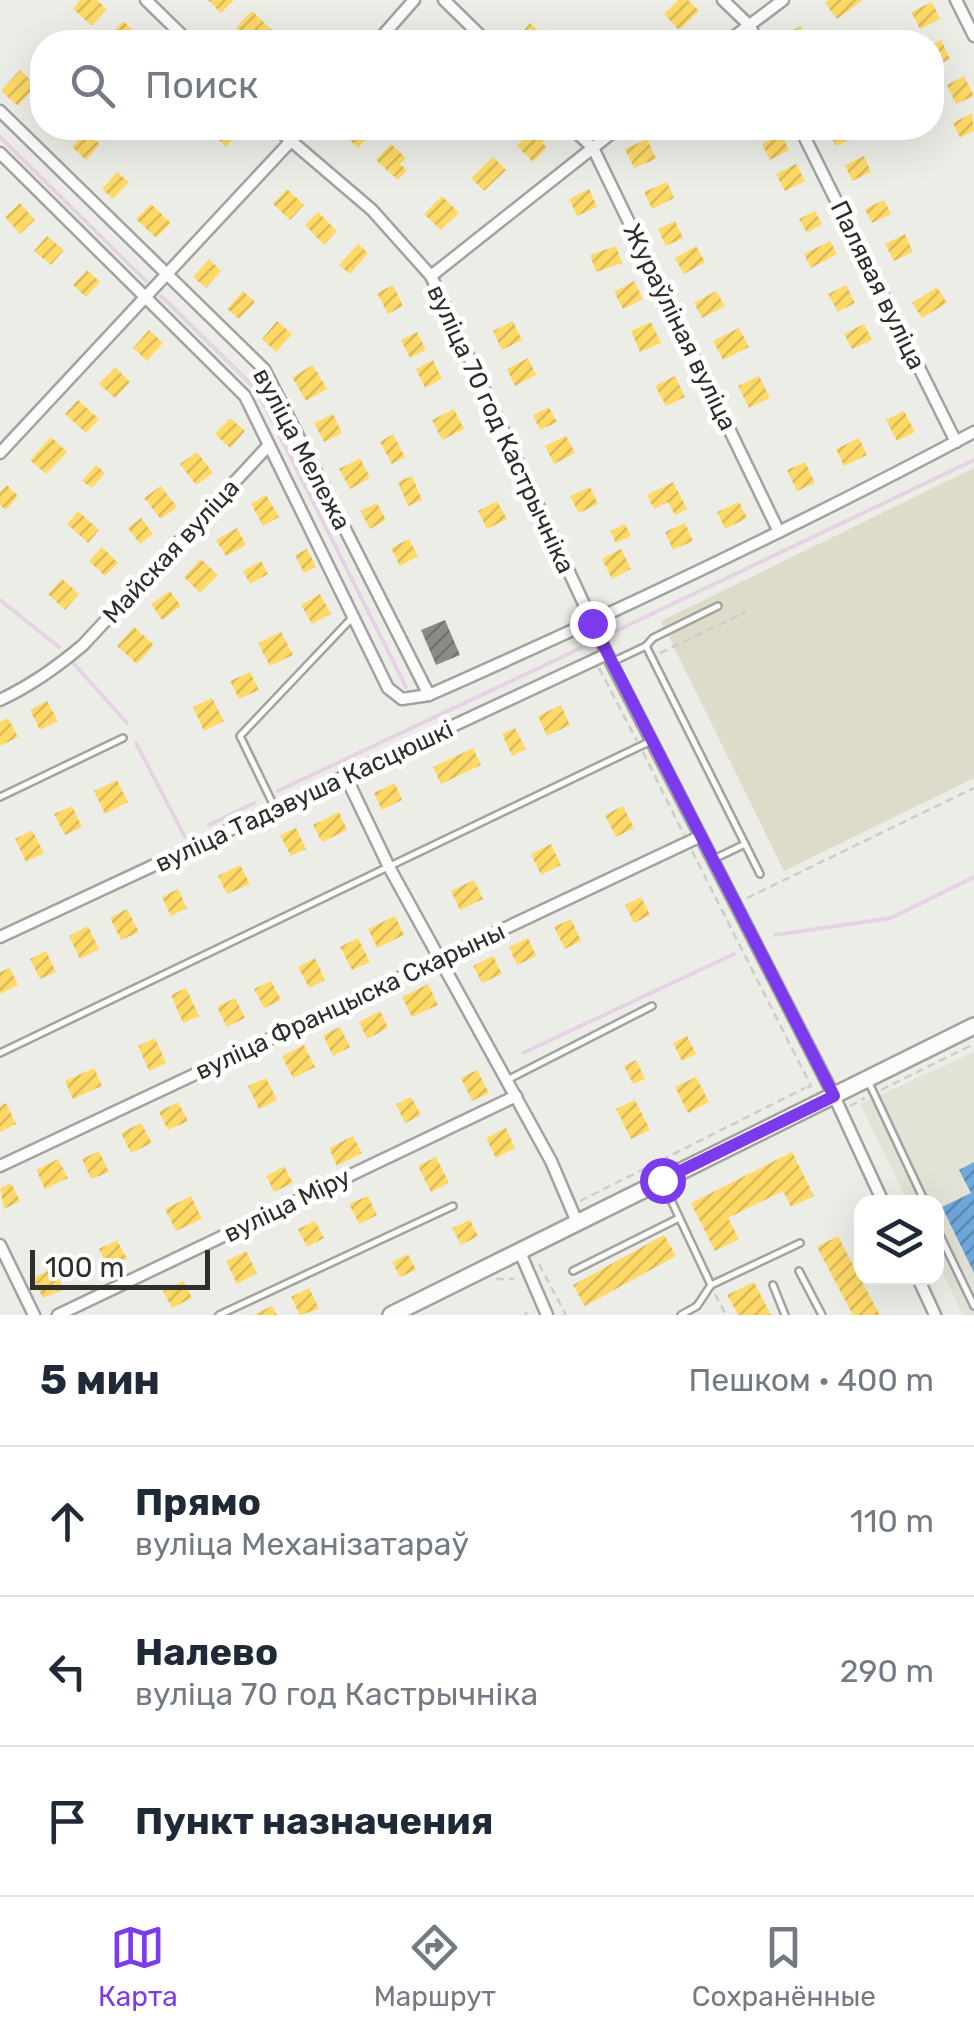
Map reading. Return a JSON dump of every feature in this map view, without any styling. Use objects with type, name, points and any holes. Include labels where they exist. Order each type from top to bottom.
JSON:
[{"type":"street","points":[[146,0],[177,30]]},
{"type":"street","points":[[388,30],[414,0]]},
{"type":"street","points":[[444,0],[475,30]]},
{"type":"street","points":[[723,0],[752,30]]},
{"type":"street","points":[[742,30],[783,0]]},
{"type":"street","points":[[956,0],[974,36]]},
{"type":"street","name":"вуліца Мележа","points":[[0,111],[30,140]]},
{"type":"street","name":"вуліца Мележа","points":[[30,140],[264,369],[429,695]]},
{"type":"street","name":"Жураўліная вуліца","points":[[584,140],[592,148],[779,532]]},
{"type":"street","points":[[430,276],[602,140]]},
{"type":"street","name":"Палявая вуліца","points":[[806,140],[956,442]]},
{"type":"street","points":[[0,453],[290,142]]},
{"type":"street","name":"вуліца 70 год Кастрычніка","points":[[290,142],[372,210],[430,276],[645,743],[699,837],[834,1096],[880,1195]]},
{"type":"street","points":[[0,153],[245,396],[388,688],[402,699],[429,695]]},
{"type":"street","name":"вуліца Тадэвуша Касцюшкі","points":[[429,695],[592,623],[974,432]]},
{"type":"street","name":"Майская вуліца","points":[[0,700],[31,686],[71,655],[269,445]]},
{"type":"street","name":"вуліца Тадэвуша Касцюшкі","points":[[0,937],[595,660],[609,658]]},
{"type":"street","points":[[346,777],[390,867],[551,1161],[577,1222]]},
{"type":"street","name":"вуліца Францыска Скарыны","points":[[0,1166],[699,837]]},
{"type":"street","points":[[390,1315],[834,1096],[870,1086],[974,1026]]},
{"type":"street","name":"вуліца Міру","points":[[58,1315],[516,1096]]},
{"type":"street","points":[[0,1245],[34,1315]]},
{"type":"street","points":[[519,1250],[547,1315]]},
{"type":"street","points":[[921,1285],[935,1315]]},
{"type":"lane","points":[[609,658],[646,646],[653,638],[718,606]]},
{"type":"lane","points":[[276,810],[240,736],[353,616]]},
{"type":"lane","points":[[646,646],[760,874]]},
{"type":"lane","points":[[0,797],[124,738]]},
{"type":"lane","points":[[0,1054],[645,743]]},
{"type":"lane","points":[[711,860],[745,844]]},
{"type":"lane","points":[[508,1080],[652,1006]]},
{"type":"lane","points":[[870,1086],[922,1195]]},
{"type":"lane","points":[[662,1180],[711,1285]]},
{"type":"lane","points":[[219,1315],[453,1206]]},
{"type":"lane","points":[[573,1271],[679,1218]]},
{"type":"lane","points":[[681,1315],[698,1306],[711,1285],[800,1243]]},
{"type":"lane","points":[[944,1244],[974,1306]]},
{"type":"lane","points":[[800,1271],[822,1315]]},
{"type":"lane","points":[[773,1285],[786,1315]]},
{"type":"path","points":[[653,638],[660,653],[746,612]]},
{"type":"path","points":[[595,660],[645,743],[687,842],[811,1086],[806,1088]]},
{"type":"path","points":[[746,899],[974,788]]},
{"type":"path","points":[[852,1105],[870,1086],[974,1044]]},
{"type":"path","points":[[539,1264],[566,1315]]},
{"type":"path","points":[[711,1285],[726,1315]]},
{"type":"shaded area","points":[[974,468],[974,778],[784,871],[661,621]]},
{"type":"shaded area","points":[[974,1052],[974,1315],[963,1315],[944,1276],[944,1195],[905,1195],[860,1104]]},
{"type":"building: Жильё","points":[[80,0],[97,0],[107,9],[92,26],[73,9]]},
{"type":"building: Жильё","points":[[208,0],[234,0],[221,13]]},
{"type":"building: Жильё","points":[[678,0],[688,0],[699,11],[679,30],[664,14]]},
{"type":"building: Жильё","points":[[863,0],[837,19],[825,3]]},
{"type":"building: Жильё","points":[[932,2],[940,19],[920,29],[911,12]]},
{"type":"building: Жильё","points":[[252,11],[272,30],[239,30],[236,27]]},
{"type":"building: Жильё","points":[[123,21],[133,30],[115,30]]},
{"type":"building: Жильё","points":[[20,70],[30,79],[30,92],[18,106],[1,91]]},
{"type":"building: Жильё","points":[[964,76],[974,96],[956,104],[947,85]]},
{"type":"building: Жильё","points":[[972,113],[974,131],[960,138],[953,123]]},
{"type":"building: Жильё","points":[[79,140],[95,140],[100,144],[86,160],[72,147]]},
{"type":"building: Жильё","points":[[350,140],[365,140],[358,148]]},
{"type":"building: Жильё","points":[[523,140],[545,140],[542,143],[547,147],[533,162],[517,146]]},
{"type":"building: Жильё","points":[[647,140],[656,159],[634,168],[625,149]]},
{"type":"building: Жильё","points":[[784,140],[789,150],[770,160],[762,144]]},
{"type":"building: Жильё","points":[[391,144],[406,158],[400,164],[407,170],[398,180],[376,160]]},
{"type":"building: Жильё","points":[[864,156],[871,172],[852,181],[845,165]]},
{"type":"building: Жильё","points":[[493,157],[506,170],[484,191],[471,178]]},
{"type":"building: Жильё","points":[[796,164],[805,181],[785,191],[776,174]]},
{"type":"building: Жильё","points":[[117,172],[129,182],[113,199],[102,189]]},
{"type":"building: Жильё","points":[[667,182],[674,198],[652,209],[644,192]]},
{"type":"building: Жильё","points":[[287,189],[304,205],[290,220],[273,204]]},
{"type":"building: Жильё","points":[[589,189],[597,207],[577,216],[569,199]]},
{"type":"building: Жильё","points":[[442,196],[459,213],[441,230],[424,214]]},
{"type":"building: Жильё","points":[[884,200],[891,214],[872,223],[865,209]]},
{"type":"building: Жильё","points":[[20,203],[35,220],[20,234],[5,217]]},
{"type":"building: Жильё","points":[[151,204],[171,223],[156,238],[136,219]]},
{"type":"building: Жильё","points":[[815,211],[822,224],[807,233],[799,219]]},
{"type":"building: Жильё","points":[[318,212],[337,231],[324,245],[305,225]]},
{"type":"building: Жильё","points":[[675,221],[683,238],[666,246],[658,229]]},
{"type":"building: Жильё","points":[[905,234],[913,252],[894,261],[885,244]]},
{"type":"building: Жильё","points":[[47,236],[64,250],[51,265],[34,251]]},
{"type":"building: Жильё","points":[[830,241],[837,254],[811,268],[804,254]]},
{"type":"building: Жильё","points":[[358,244],[368,253],[350,274],[339,265]]},
{"type":"building: Жильё","points":[[616,246],[622,263],[596,272],[590,255]]},
{"type":"building: Жильё","points":[[696,246],[705,262],[684,274],[675,258]]},
{"type":"building: Жильё","points":[[209,259],[221,271],[206,288],[193,277]]},
{"type":"building: Жильё","points":[[87,270],[100,282],[86,297],[73,285]]},
{"type":"building: Жильё","points":[[634,281],[643,299],[623,309],[614,292]]},
{"type":"building: Жильё","points":[[393,285],[403,306],[388,314],[377,293]]},
{"type":"building: Жильё","points":[[846,285],[855,303],[838,312],[828,294]]},
{"type":"building: Жильё","points":[[937,287],[947,303],[922,318],[912,303]]},
{"type":"building: Жильё","points":[[243,291],[255,302],[239,319],[227,309]]},
{"type":"building: Жильё","points":[[716,291],[725,306],[702,318],[694,303]]},
{"type":"building: Жильё","points":[[277,321],[292,334],[276,352],[262,339]]},
{"type":"building: Жильё","points":[[513,321],[522,340],[502,350],[493,331]]},
{"type":"building: Жильё","points":[[651,322],[661,343],[640,352],[631,331]]},
{"type":"building: Жильё","points":[[864,324],[872,340],[852,349],[844,334]]},
{"type":"building: Жильё","points":[[739,328],[749,347],[723,360],[713,341]]},
{"type":"building: Жильё","points":[[149,330],[163,343],[147,361],[133,348]]},
{"type":"building: Жильё","points":[[417,332],[426,350],[410,358],[401,340]]},
{"type":"building: Жильё","points":[[528,358],[536,375],[515,386],[507,369]]},
{"type":"building: Жильё","points":[[433,360],[442,379],[425,388],[416,369]]},
{"type":"building: Жильё","points":[[313,365],[327,389],[306,401],[292,377]]},
{"type":"building: Жильё","points":[[115,367],[130,382],[115,398],[99,384]]},
{"type":"building: Жильё","points":[[675,376],[685,397],[666,406],[655,386]]},
{"type":"building: Жильё","points":[[759,376],[770,398],[749,408],[738,386]]},
{"type":"building: Жильё","points":[[78,400],[99,419],[86,433],[65,414]]},
{"type":"building: Жильё","points":[[549,407],[557,422],[540,430],[533,415]]},
{"type":"building: Жильё","points":[[454,409],[464,429],[442,440],[432,420]]},
{"type":"building: Жильё","points":[[904,411],[915,432],[897,441],[886,420]]},
{"type":"building: Жильё","points":[[333,414],[342,433],[324,442],[314,423]]},
{"type":"building: Жильё","points":[[230,418],[245,431],[230,448],[215,434]]},
{"type":"building: Жильё","points":[[393,434],[405,457],[392,464],[380,442]]},
{"type":"building: Жильё","points":[[566,436],[575,453],[554,464],[545,446]]},
{"type":"building: Жильё","points":[[51,437],[67,452],[46,474],[30,460]]},
{"type":"building: Жильё","points":[[859,438],[867,455],[844,466],[836,449]]},
{"type":"building: Жильё","points":[[197,452],[213,473],[196,485],[180,464]]},
{"type":"building: Жильё","points":[[360,458],[370,478],[350,489],[339,469]]},
{"type":"building: Жильё","points":[[805,462],[815,483],[797,491],[787,470]]},
{"type":"building: Жильё","points":[[96,465],[105,473],[92,488],[82,481]]},
{"type":"building: Жильё","points":[[412,476],[422,500],[408,506],[398,482]]},
{"type":"building: Жильё","points":[[673,482],[687,509],[675,515],[668,502],[654,509],[647,495]]},
{"type":"building: Жильё","points":[[7,485],[18,496],[6,510],[0,505],[0,492]]},
{"type":"building: Жильё","points":[[161,486],[177,507],[161,519],[144,498]]},
{"type":"building: Жильё","points":[[590,487],[598,504],[579,513],[570,496]]},
{"type":"building: Жильё","points":[[266,495],[279,517],[263,526],[251,504]]},
{"type":"building: Жильё","points":[[497,501],[507,519],[487,529],[478,511]]},
{"type":"building: Жильё","points":[[739,502],[747,518],[725,529],[717,512]]},
{"type":"building: Жильё","points":[[377,503],[386,520],[370,529],[360,511]]},
{"type":"building: Жильё","points":[[78,511],[99,530],[88,543],[67,524]]},
{"type":"building: Жильё","points":[[141,518],[153,534],[140,544],[128,528]]},
{"type":"building: Жильё","points":[[685,523],[693,541],[673,550],[665,532]]},
{"type":"building: Жильё","points":[[625,524],[631,536],[616,543],[610,531]]},
{"type":"building: Жильё","points":[[237,528],[246,545],[226,556],[216,540]]},
{"type":"building: Жильё","points":[[409,539],[418,556],[400,566],[391,548]]},
{"type":"building: Жильё","points":[[102,547],[118,563],[105,576],[89,561]]},
{"type":"building: Жильё","points":[[307,549],[316,567],[304,573],[295,555]]},
{"type":"building: Жильё","points":[[621,549],[631,569],[612,579],[602,559]]},
{"type":"building: Жильё","points":[[201,559],[218,575],[200,593],[184,577]]},
{"type":"building: Жильё","points":[[261,561],[268,574],[250,584],[243,571]]},
{"type":"building: Жильё","points":[[62,579],[79,594],[65,610],[48,594]]},
{"type":"building: Жильё","points":[[170,591],[181,606],[162,620],[151,604]]},
{"type":"building: Жильё","points":[[320,594],[331,614],[312,624],[301,605]]},
{"type":"building: Жильё","points":[[134,627],[154,645],[137,664],[117,646]]},
{"type":"building: Жильё","points":[[281,632],[293,655],[270,666],[258,643]]},
{"type":"building: Жильё","points":[[250,672],[259,690],[239,699],[230,681]]},
{"type":"building: Жильё","points":[[212,698],[224,721],[204,731],[193,707]]},
{"type":"building: Жильё","points":[[47,701],[58,721],[40,730],[30,710]]},
{"type":"building: Жильё","points":[[561,705],[570,725],[547,736],[538,716]]},
{"type":"building: Жильё","points":[[8,718],[18,737],[0,746],[0,722]]},
{"type":"building: Жильё","points":[[515,728],[526,749],[512,756],[502,734]]},
{"type":"building: Жильё","points":[[473,748],[481,765],[441,784],[433,767]]},
{"type":"building: Жильё","points":[[117,780],[128,802],[105,814],[94,791]]},
{"type":"building: Жильё","points":[[395,783],[402,800],[382,810],[374,793]]},
{"type":"building: Жильё","points":[[72,806],[82,827],[65,835],[54,814]]},
{"type":"building: Жильё","points":[[623,806],[634,828],[616,837],[605,815]]},
{"type":"building: Жильё","points":[[339,812],[347,830],[322,842],[313,825]]},
{"type":"building: Жильё","points":[[296,828],[306,849],[291,856],[280,835]]},
{"type":"building: Жильё","points":[[32,830],[44,853],[26,862],[15,839]]},
{"type":"building: Жильё","points":[[551,844],[561,865],[541,875],[531,854]]},
{"type":"building: Жильё","points":[[240,865],[250,884],[227,894],[218,876]]},
{"type":"building: Жильё","points":[[474,880],[483,899],[460,910],[451,891]]},
{"type":"building: Жильё","points":[[178,889],[187,908],[171,916],[162,897]]},
{"type":"building: Жильё","points":[[641,897],[650,915],[634,923],[625,905]]},
{"type":"building: Жильё","points":[[127,909],[139,932],[121,940],[110,918]]},
{"type":"building: Жильё","points":[[395,916],[404,935],[377,948],[368,929]]},
{"type":"building: Жильё","points":[[571,919],[581,941],[565,949],[554,927]]},
{"type":"building: Жильё","points":[[88,926],[99,949],[80,959],[69,936]]},
{"type":"building: Жильё","points":[[358,938],[370,962],[352,970],[340,947]]},
{"type":"building: Жильё","points":[[528,938],[536,956],[517,965],[509,947]]},
{"type":"building: Жильё","points":[[46,951],[56,972],[40,979],[30,959]]},
{"type":"building: Жильё","points":[[493,956],[502,974],[482,983],[473,966]]},
{"type":"building: Жильё","points":[[315,958],[325,980],[309,988],[298,967]]},
{"type":"building: Жильё","points":[[10,968],[18,985],[0,994],[0,972]]},
{"type":"building: Жильё","points":[[271,981],[281,1000],[264,1008],[254,989]]},
{"type":"building: Жильё","points":[[428,984],[438,1005],[412,1017],[402,997]]},
{"type":"building: Жильё","points":[[186,988],[199,1016],[183,1023],[171,995]]},
{"type":"building: Жильё","points":[[235,998],[245,1018],[227,1027],[217,1007]]},
{"type":"building: Жильё","points":[[380,1011],[388,1028],[367,1039],[359,1022]]},
{"type":"building: Жильё","points":[[340,1027],[350,1047],[333,1056],[323,1035]]},
{"type":"building: Жильё","points":[[687,1036],[696,1054],[682,1061],[673,1043]]},
{"type":"building: Жильё","points":[[155,1038],[166,1063],[149,1071],[138,1046]]},
{"type":"building: Жильё","points":[[304,1045],[315,1067],[293,1078],[282,1056]]},
{"type":"building: Жильё","points":[[636,1060],[645,1079],[633,1084],[624,1066]]},
{"type":"building: Жильё","points":[[94,1068],[102,1086],[73,1099],[65,1081]]},
{"type":"building: Жильё","points":[[477,1070],[489,1093],[472,1101],[461,1078]]},
{"type":"building: Жильё","points":[[696,1077],[709,1102],[688,1113],[675,1087]]},
{"type":"building: Жильё","points":[[266,1078],[277,1100],[259,1109],[248,1086]]},
{"type":"building: Жильё","points":[[411,1097],[421,1115],[405,1123],[396,1104]]},
{"type":"building: Жильё","points":[[635,1100],[650,1130],[631,1139],[616,1109]]},
{"type":"building: Жильё","points":[[178,1102],[188,1121],[168,1130],[159,1112]]},
{"type":"building: Жильё","points":[[6,1103],[16,1124],[0,1132],[0,1106]]},
{"type":"building: Жильё","points":[[141,1123],[152,1143],[131,1153],[121,1133]]},
{"type":"building: Жильё","points":[[506,1128],[515,1148],[496,1158],[486,1138]]},
{"type":"building: Жильё","points":[[353,1136],[362,1153],[337,1166],[329,1148]]},
{"type":"building: Жильё","points":[[99,1151],[109,1172],[91,1179],[82,1159]]},
{"type":"building: Жильё","points":[[792,1152],[814,1196],[791,1207],[783,1191],[728,1218],[739,1239],[715,1251],[691,1203]]},
{"type":"building: Жильё","points":[[436,1157],[449,1183],[431,1192],[418,1166]]},
{"type":"building: Жильё","points":[[58,1159],[68,1178],[45,1189],[36,1170]]},
{"type":"building: Жильё","points":[[284,1166],[293,1183],[274,1192],[266,1176]]},
{"type":"building: Жильё","points":[[11,1183],[20,1201],[4,1209],[0,1188]]},
{"type":"building: Жильё","points":[[191,1196],[202,1219],[176,1231],[165,1209]]},
{"type":"building: Жильё","points":[[368,1196],[377,1215],[359,1224],[349,1204]]},
{"type":"building: Жильё","points":[[470,1220],[478,1236],[461,1245],[452,1228]]},
{"type":"building: Жильё","points":[[315,1221],[324,1238],[307,1247],[298,1229]]},
{"type":"building: Жильё","points":[[664,1235],[676,1256],[585,1306],[573,1285]]},
{"type":"building: Жильё","points":[[838,1236],[854,1266],[854,1285],[864,1285],[880,1315],[853,1315],[817,1247]]},
{"type":"building: Жильё","points":[[117,1240],[127,1259],[108,1268],[99,1249]]},
{"type":"building: Жильё","points":[[246,1251],[257,1273],[237,1284],[226,1261]]},
{"type":"building: Жильё","points":[[408,1254],[416,1270],[400,1277],[392,1262]]},
{"type":"building: Жильё","points":[[54,1268],[64,1289],[43,1298],[33,1278]]},
{"type":"building: Жильё","points":[[183,1281],[192,1298],[172,1308],[163,1291]]},
{"type":"building: Жильё","points":[[754,1282],[771,1315],[738,1315],[727,1295]]},
{"type":"building: Жильё","points":[[309,1288],[319,1309],[300,1315],[291,1297]]},
{"type":"building: Жильё","points":[[272,1306],[277,1315],[253,1315]]},
{"type":"building: Школы","points":[[974,1162],[974,1273],[944,1211],[944,1206],[971,1193],[959,1170]]},
{"type":"building: Прочее","points":[[445,620],[460,655],[436,665],[421,630]]},
{"type":"waterway","points":[[0,137],[146,281]]},
{"type":"waterway","points":[[161,296],[257,390],[406,687]]},
{"type":"waterway","points":[[616,631],[974,460]]},
{"type":"waterway","points":[[0,600],[59,647]]},
{"type":"waterway","points":[[278,791],[581,648]]},
{"type":"waterway","points":[[74,664],[127,723]]},
{"type":"waterway","points":[[136,743],[185,837]]},
{"type":"waterway","points":[[209,825],[254,803]]},
{"type":"waterway","points":[[775,935],[891,918],[974,877]]},
{"type":"waterway","points":[[523,1053],[734,954]]},
{"type":"route","points":[[592,623],[834,1096],[662,1180]]}]
